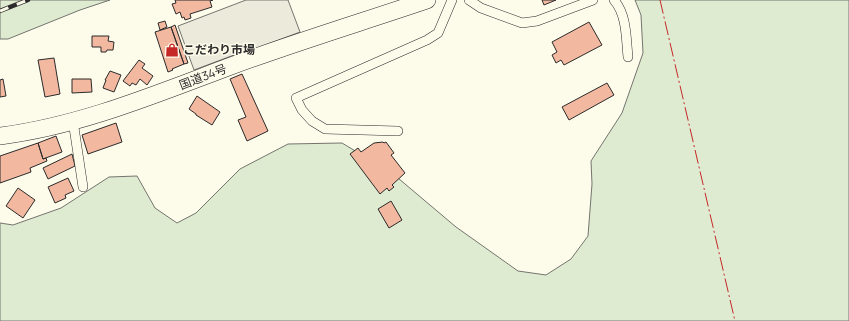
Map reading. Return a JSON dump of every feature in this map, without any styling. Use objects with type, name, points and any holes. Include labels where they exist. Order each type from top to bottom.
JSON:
[{"type":"highway","name":"国道34号","points":[[0,136],[73,121],[165,91],[245,61],[426,0]]},
{"type":"street","points":[[398,131],[324,129],[312,121],[302,110],[296,98],[427,40],[438,33],[452,0]]},
{"type":"street","points":[[469,0],[481,8],[522,23],[537,21],[593,0]]},
{"type":"street","points":[[614,0],[619,6],[623,18],[628,57]]},
{"type":"street","points":[[73,121],[83,187]]},
{"type":"green space","points":[[0,0],[110,0],[80,10],[8,39],[0,39]]},
{"type":"green space","points":[[635,0],[849,0],[849,321],[0,321],[0,223],[13,225],[61,208],[109,177],[137,176],[155,208],[177,223],[196,213],[240,169],[288,144],[342,143],[392,173],[456,227],[518,271],[546,275],[571,259],[588,236],[592,184],[591,161],[622,113],[643,53],[641,15]]},
{"type":"shaded area","points":[[246,0],[288,0],[300,32],[268,44],[245,61],[242,52],[194,70],[178,26]]},
{"type":"building","points":[[175,0],[213,0],[210,1],[212,7],[190,14],[191,18],[185,20],[184,17],[182,18],[180,12],[176,14],[172,4],[176,3]]},
{"type":"building","points":[[542,0],[556,0],[544,5]]},
{"type":"building","points":[[165,21],[167,27],[160,30],[158,23]]},
{"type":"building","points":[[589,22],[602,45],[564,65],[561,60],[556,63],[552,55],[557,52],[552,42]]},
{"type":"building","points":[[175,25],[188,63],[184,64],[171,27]]},
{"type":"building","points":[[171,27],[184,64],[168,72],[155,32]]},
{"type":"building","points":[[92,36],[109,36],[108,41],[114,42],[113,50],[101,52],[101,47],[92,47]]},
{"type":"building","points":[[54,58],[60,94],[45,97],[38,60]]},
{"type":"building","points":[[139,60],[145,64],[142,68],[153,76],[147,85],[140,79],[136,85],[132,83],[130,86],[123,81]]},
{"type":"building","points":[[110,71],[121,75],[114,92],[103,88]]},
{"type":"building","points":[[242,74],[268,131],[247,141],[238,120],[246,117],[230,79]]},
{"type":"building","points":[[3,79],[6,96],[0,97],[0,80]]},
{"type":"building","points":[[72,79],[91,79],[92,92],[72,93]]},
{"type":"building","points":[[607,83],[614,95],[569,120],[562,107]]},
{"type":"building","points":[[197,96],[220,112],[212,125],[189,109]]},
{"type":"building","points":[[116,123],[122,142],[88,154],[82,135]]},
{"type":"building","points":[[56,136],[62,152],[43,159],[38,143]]},
{"type":"building","points":[[386,142],[394,153],[391,155],[405,173],[392,185],[394,187],[389,191],[387,188],[380,194],[350,154],[358,148],[361,152],[374,143]]},
{"type":"building","points":[[38,143],[43,159],[46,158],[47,161],[30,168],[31,172],[0,183],[0,156]]},
{"type":"building","points":[[72,154],[75,166],[48,179],[43,168]]},
{"type":"building","points":[[68,178],[74,191],[65,195],[66,198],[55,203],[48,187]]},
{"type":"building","points":[[18,188],[35,200],[23,218],[6,206]]},
{"type":"building","points":[[391,201],[402,220],[389,228],[378,209]]},
{"type":"railway","points":[[0,11],[28,0]]},
{"type":"power","points":[[660,0],[735,321]]},
{"type":"place","name":"こだわり市場","points":[[172,50]]}]
